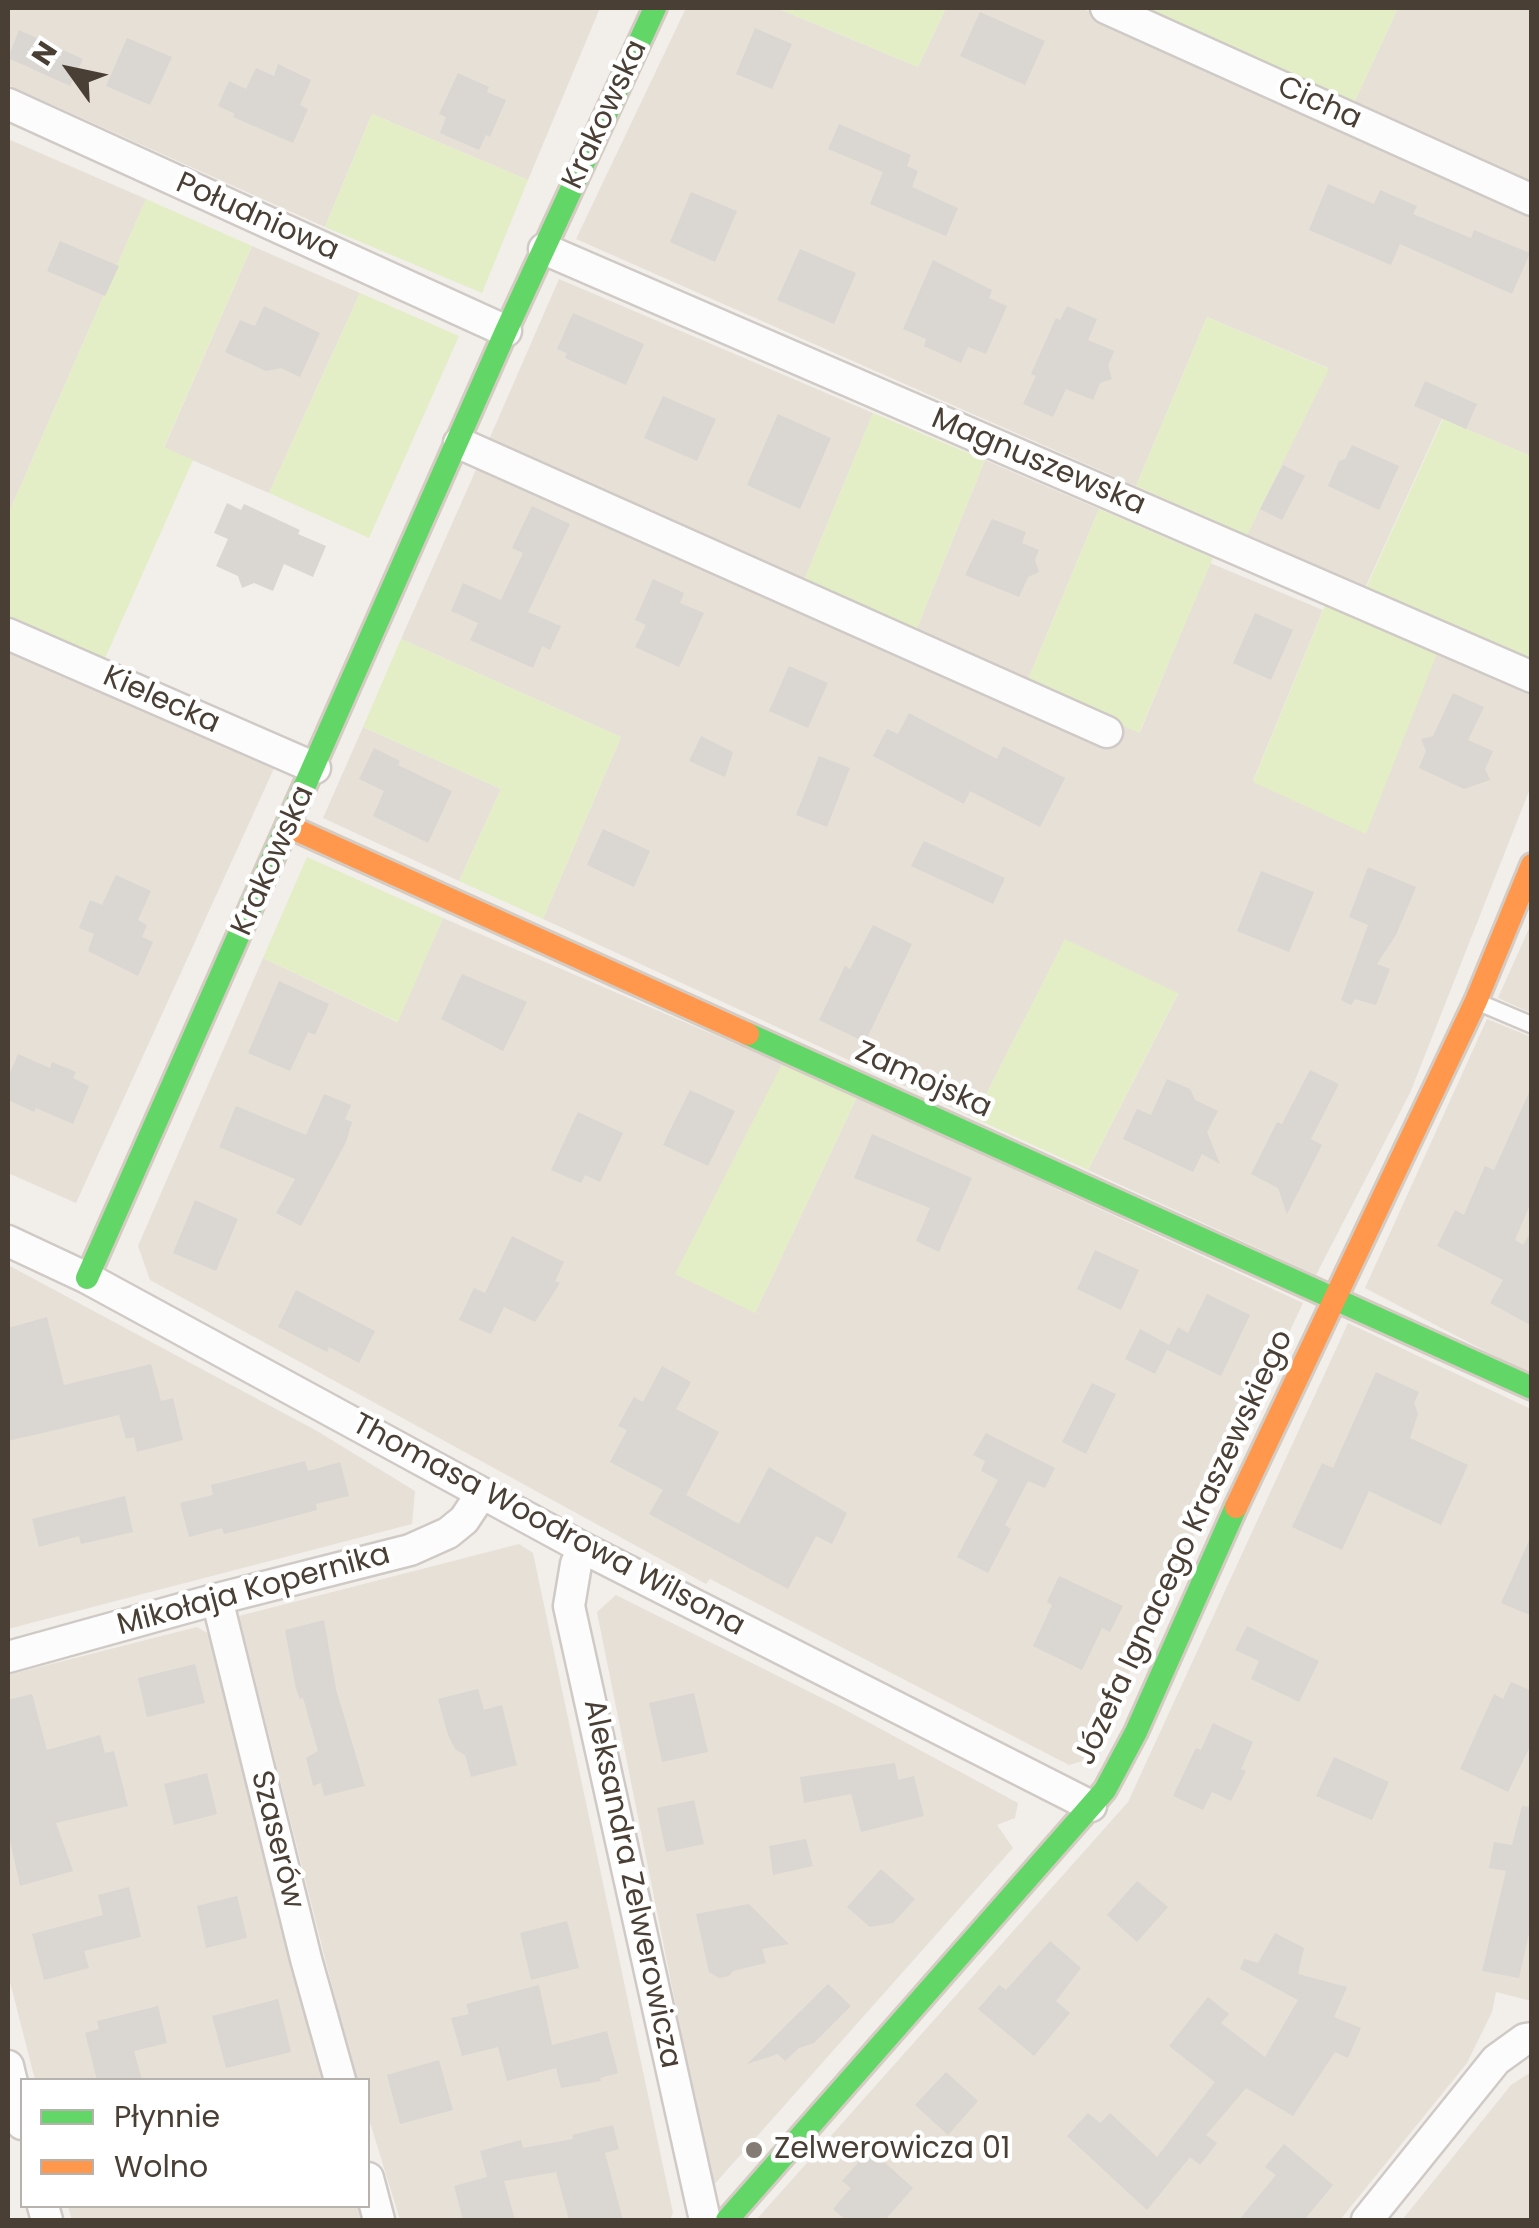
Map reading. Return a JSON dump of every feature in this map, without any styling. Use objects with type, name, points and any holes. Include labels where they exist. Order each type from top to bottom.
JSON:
[{"type":"street","name":"Krakowska","points":[[88,1278],[506,331],[655,8]]},
{"type":"street","name":"Cicha","points":[[1106,8],[1532,200]]},
{"type":"street","name":"Południowa","points":[[8,104],[506,331]]},
{"type":"street","name":"Magnuszewska","points":[[544,249],[1532,676]]},
{"type":"street","points":[[459,442],[1108,732]]},
{"type":"street","name":"Kielecka","points":[[8,634],[315,768]]},
{"type":"street","name":"Zamojska","points":[[290,826],[1532,1388]]},
{"type":"street","name":"Józefa Ignacego Kraszewskiego","points":[[727,2220],[1105,1790],[1136,1732],[1212,1558],[1476,1001],[1532,865]]},
{"type":"street","name":"Thomasa Woodrowa Wilsona","points":[[8,1240],[88,1278],[583,1548],[1091,1806]]},
{"type":"street","name":"Mikołaja Kopernika","points":[[8,1657],[410,1550],[456,1526],[482,1493]]},
{"type":"street","name":"Aleksandra Zelwerowicza","points":[[583,1548],[576,1564],[569,1606],[705,2220]]},
{"type":"street","name":"Szaserów","points":[[217,1599],[339,2078]]},
{"type":"street","points":[[1367,2220],[1496,2060],[1528,2038]]},
{"type":"street","points":[[8,2066],[20,2116]]},
{"type":"street","points":[[370,2186],[379,2220]]},
{"type":"lane","points":[[1476,1001],[1532,1025]]},
{"type":"shaded area","points":[[8,8],[600,8],[528,180],[372,114],[325,227],[8,85]]},
{"type":"shaded area","points":[[686,8],[777,8],[918,67],[946,8],[1081,8],[1531,212],[1531,456],[1442,419],[1361,597],[1242,545],[1328,368],[1207,317],[1136,486],[576,239]]},
{"type":"shaded area","points":[[1398,8],[1531,8],[1531,190],[1352,107]]},
{"type":"shaded area","points":[[8,139],[146,199],[8,515]]},
{"type":"shaded area","points":[[252,246],[360,293],[269,493],[164,448]]},
{"type":"shaded area","points":[[559,279],[873,413],[803,583],[488,442]]},
{"type":"shaded area","points":[[985,460],[1099,509],[1027,682],[915,633]]},
{"type":"shaded area","points":[[478,465],[1108,744],[1120,723],[1140,732],[1210,563],[1323,610],[1253,781],[1438,651],[1531,692],[1531,786],[1410,1093],[1316,1275],[1088,1170],[1178,994],[1065,940],[974,1118],[543,919],[621,737],[401,639]]},
{"type":"shaded area","points":[[8,646],[276,764],[76,1203],[8,1173]]},
{"type":"shaded area","points":[[363,727],[501,789],[459,881],[323,818]]},
{"type":"shaded area","points":[[443,918],[782,1064],[755,1313],[857,1097],[1303,1303],[1089,1759],[1069,1765],[710,1579],[706,1584],[150,1280],[138,1246],[263,958],[397,1022]]},
{"type":"shaded area","points":[[1531,924],[1531,1013],[1498,998]]},
{"type":"shaded area","points":[[1487,1019],[1531,1037],[1531,1375],[1365,1288]]},
{"type":"shaded area","points":[[8,1265],[317,1431],[415,1491],[412,1524],[8,1629]]},
{"type":"shaded area","points":[[1348,1323],[1531,1409],[1531,2001],[1496,1992],[1492,2012],[1467,2063],[1340,2220],[756,2220],[1128,1802]]},
{"type":"shaded area","points":[[519,1544],[533,1553],[673,2213],[670,2220],[400,2220],[370,2122],[370,2078],[356,2078],[352,2066],[239,1616]]},
{"type":"shaded area","points":[[616,1595],[840,1707],[1018,1803],[1015,1818],[997,1825],[1013,1848],[712,2187],[597,1612]]},
{"type":"shaded area","points":[[197,1627],[209,1634],[326,2078],[34,2078],[8,1974],[8,1675]]},
{"type":"shaded area","points":[[1531,2072],[1531,2220],[1402,2220],[1511,2085]]},
{"type":"shaded area","points":[[69,2208],[361,2208],[364,2220],[72,2220]]},
{"type":"green space","points":[[777,8],[946,8],[918,67]]},
{"type":"green space","points":[[1131,8],[1398,8],[1352,107]]},
{"type":"green space","points":[[372,114],[528,180],[482,293],[325,227]]},
{"type":"green space","points":[[146,199],[252,246],[164,447],[193,460],[102,665],[8,623],[8,515]]},
{"type":"green space","points":[[360,293],[459,336],[369,538],[269,493]]},
{"type":"green space","points":[[1207,317],[1329,369],[1247,535],[1136,486]]},
{"type":"green space","points":[[873,413],[985,460],[915,633],[803,583]]},
{"type":"green space","points":[[1443,419],[1531,456],[1531,661],[1366,588]]},
{"type":"green space","points":[[1099,509],[1213,558],[1139,733],[1027,682]]},
{"type":"green space","points":[[1327,601],[1438,651],[1366,834],[1253,782]]},
{"type":"green space","points":[[401,639],[621,737],[543,919],[459,881],[501,789],[363,727]]},
{"type":"green space","points":[[307,857],[443,918],[398,1022],[263,958]]},
{"type":"green space","points":[[1065,939],[1178,993],[1088,1170],[974,1118]]},
{"type":"green space","points":[[782,1064],[857,1097],[755,1313],[675,1274]]},
{"type":"building","points":[[980,12],[1045,41],[1025,85],[960,56]]},
{"type":"building","points":[[755,28],[792,44],[772,89],[736,74]]},
{"type":"building","points":[[19,30],[83,59],[70,86],[8,58]]},
{"type":"building","points":[[127,38],[172,57],[150,105],[106,86]]},
{"type":"building","points":[[278,64],[311,80],[300,105],[308,109],[293,143],[233,117],[235,114],[218,106],[229,81],[246,89],[256,68],[274,76]]},
{"type":"building","points":[[458,73],[506,100],[490,137],[486,135],[479,150],[440,133],[446,117],[439,114]]},
{"type":"building","points":[[839,124],[911,155],[907,166],[918,171],[912,187],[958,208],[946,236],[870,204],[883,172],[828,149]]},
{"type":"building","points":[[1328,184],[1374,204],[1380,190],[1417,206],[1413,214],[1471,238],[1474,230],[1530,253],[1512,294],[1400,244],[1391,265],[1309,230]]},
{"type":"building","points":[[691,192],[737,211],[715,262],[670,242]]},
{"type":"building","points":[[60,241],[119,266],[105,296],[47,271]]},
{"type":"building","points":[[800,249],[856,273],[834,324],[777,300]]},
{"type":"building","points":[[933,260],[992,290],[989,298],[1007,306],[986,354],[968,347],[961,363],[924,346],[926,339],[903,329]]},
{"type":"building","points":[[264,306],[320,333],[300,377],[281,368],[266,371],[225,352],[240,320],[255,326]]},
{"type":"building","points":[[1067,306],[1097,319],[1088,340],[1114,351],[1108,366],[1112,379],[1100,383],[1093,400],[1066,389],[1053,417],[1023,404],[1036,376],[1031,374],[1056,318],[1060,320]]},
{"type":"building","points":[[573,313],[644,344],[626,385],[565,358],[567,353],[557,349]]},
{"type":"building","points":[[1425,381],[1477,404],[1466,429],[1414,406]]},
{"type":"building","points":[[663,396],[716,419],[697,461],[644,438]]},
{"type":"building","points":[[778,414],[831,438],[800,509],[747,485]]},
{"type":"building","points":[[1352,445],[1399,466],[1379,510],[1328,486],[1339,461],[1345,459]]},
{"type":"building","points":[[1283,465],[1305,476],[1282,520],[1260,509]]},
{"type":"building","points":[[227,503],[241,510],[244,504],[326,546],[313,577],[284,564],[273,591],[254,583],[242,588],[238,576],[216,566],[228,539],[214,533]]},
{"type":"building","points":[[532,506],[570,524],[528,612],[561,626],[550,650],[542,646],[533,668],[470,640],[478,623],[451,611],[463,583],[501,600],[523,553],[512,548]]},
{"type":"building","points":[[992,519],[1026,532],[1022,543],[1039,550],[1035,560],[1039,572],[1028,577],[1019,597],[965,575]]},
{"type":"building","points":[[653,579],[684,593],[680,603],[704,613],[679,667],[635,647],[646,625],[635,620]]},
{"type":"building","points":[[1255,613],[1293,630],[1271,680],[1233,663]]},
{"type":"building","points":[[789,666],[828,683],[808,728],[769,711]]},
{"type":"building","points":[[1453,693],[1484,707],[1468,740],[1493,751],[1485,769],[1490,780],[1464,789],[1419,768],[1426,751],[1421,739],[1433,736]]},
{"type":"building","points":[[909,713],[997,759],[1003,746],[1065,778],[1040,827],[970,791],[964,804],[873,756],[887,729],[898,734]]},
{"type":"building","points":[[701,736],[733,752],[725,777],[689,761]]},
{"type":"building","points":[[374,748],[400,761],[398,765],[452,791],[428,843],[373,816],[384,791],[359,779]]},
{"type":"building","points":[[819,756],[850,768],[827,827],[796,815]]},
{"type":"building","points":[[603,829],[650,851],[634,887],[587,865]]},
{"type":"building","points":[[924,841],[1005,878],[993,904],[911,866]]},
{"type":"building","points":[[1368,867],[1416,887],[1396,935],[1377,964],[1390,969],[1376,1005],[1355,999],[1351,1005],[1341,1000],[1368,925],[1349,917]]},
{"type":"building","points":[[1261,871],[1314,892],[1289,952],[1237,931]]},
{"type":"building","points":[[116,875],[151,891],[138,920],[147,925],[142,937],[153,942],[138,976],[88,951],[94,934],[79,928],[90,900],[102,905]]},
{"type":"building","points":[[873,925],[912,944],[865,1042],[819,1020],[845,966],[850,969]]},
{"type":"building","points":[[462,974],[527,1002],[503,1051],[441,1019]]},
{"type":"building","points":[[279,981],[329,1004],[315,1035],[308,1032],[290,1071],[248,1053]]},
{"type":"building","points":[[18,1054],[50,1068],[52,1062],[76,1072],[73,1078],[89,1086],[73,1124],[8,1100],[8,1078]]},
{"type":"building","points":[[1310,1070],[1339,1084],[1311,1139],[1322,1145],[1287,1214],[1278,1188],[1251,1174],[1277,1122],[1282,1124]]},
{"type":"building","points":[[1167,1079],[1190,1089],[1195,1100],[1218,1111],[1207,1132],[1220,1164],[1202,1154],[1193,1172],[1123,1139],[1137,1109],[1151,1115]]},
{"type":"building","points":[[1532,1086],[1532,1200],[1515,1240],[1523,1245],[1532,1230],[1532,1326],[1490,1303],[1503,1280],[1437,1246],[1455,1210],[1464,1215],[1485,1166],[1494,1170]]},
{"type":"building","points":[[690,1090],[735,1111],[708,1166],[663,1145]]},
{"type":"building","points":[[324,1094],[351,1105],[345,1119],[352,1122],[346,1142],[301,1226],[276,1213],[295,1179],[219,1147],[236,1106],[306,1135]]},
{"type":"building","points":[[578,1112],[623,1133],[600,1182],[585,1175],[581,1183],[551,1170]]},
{"type":"building","points":[[872,1134],[972,1178],[939,1252],[916,1241],[930,1208],[854,1178]]},
{"type":"building","points":[[195,1200],[238,1219],[216,1271],[173,1253]]},
{"type":"building","points":[[512,1236],[564,1262],[555,1281],[560,1283],[535,1322],[504,1307],[491,1334],[459,1320],[474,1288],[485,1293]]},
{"type":"building","points":[[1095,1250],[1139,1270],[1121,1310],[1077,1289]]},
{"type":"building","points":[[296,1290],[375,1331],[359,1363],[278,1327]]},
{"type":"building","points":[[1207,1294],[1250,1315],[1221,1376],[1167,1350],[1155,1374],[1125,1359],[1140,1329],[1169,1345],[1178,1327],[1188,1333]]},
{"type":"building","points":[[47,1317],[64,1385],[151,1364],[161,1401],[173,1398],[183,1440],[137,1452],[134,1437],[126,1439],[119,1415],[8,1441],[8,1328]]},
{"type":"building","points":[[662,1366],[691,1382],[676,1409],[719,1432],[686,1495],[739,1524],[769,1467],[847,1513],[832,1544],[816,1536],[788,1589],[649,1514],[663,1490],[610,1462],[627,1430],[618,1426],[634,1397],[643,1402]]},
{"type":"building","points":[[1376,1372],[1419,1392],[1414,1403],[1418,1414],[1410,1438],[1468,1465],[1441,1525],[1369,1491],[1342,1550],[1292,1527],[1322,1463],[1333,1468]]},
{"type":"building","points":[[1092,1383],[1116,1394],[1086,1454],[1062,1442]]},
{"type":"building","points":[[986,1433],[1055,1468],[1045,1488],[1028,1481],[1005,1525],[1011,1529],[988,1573],[957,1557],[998,1480],[981,1471],[985,1461],[973,1455]]},
{"type":"building","points":[[305,1461],[308,1471],[340,1462],[349,1496],[316,1504],[317,1510],[253,1527],[224,1534],[222,1528],[189,1537],[180,1503],[213,1495],[211,1485]]},
{"type":"building","points":[[125,1496],[133,1532],[81,1544],[79,1536],[39,1547],[32,1519]]},
{"type":"building","points":[[1532,1534],[1532,1616],[1501,1603]]},
{"type":"building","points":[[1059,1576],[1123,1606],[1110,1632],[1102,1628],[1082,1670],[1033,1646],[1052,1605],[1047,1602]]},
{"type":"building","points":[[324,1620],[336,1689],[365,1786],[324,1796],[321,1783],[313,1786],[306,1758],[318,1751],[303,1698],[296,1689],[285,1630]]},
{"type":"building","points":[[1247,1626],[1319,1661],[1299,1702],[1251,1679],[1259,1661],[1235,1650]]},
{"type":"building","points":[[195,1664],[205,1703],[147,1717],[138,1678]]},
{"type":"building","points":[[1511,1682],[1532,1691],[1532,1742],[1508,1792],[1460,1769],[1494,1694],[1503,1699]]},
{"type":"building","points":[[478,1689],[484,1710],[502,1705],[517,1765],[471,1777],[465,1755],[455,1749],[448,1735],[438,1699]]},
{"type":"building","points":[[694,1693],[708,1752],[662,1762],[649,1703]]},
{"type":"building","points":[[32,1694],[47,1750],[100,1735],[105,1753],[114,1751],[128,1806],[56,1823],[73,1871],[20,1886],[8,1831],[8,1700]]},
{"type":"building","points":[[1213,1723],[1253,1742],[1241,1769],[1246,1771],[1231,1801],[1212,1792],[1203,1810],[1173,1796]]},
{"type":"building","points":[[1334,1757],[1389,1782],[1372,1820],[1316,1796]]},
{"type":"building","points":[[895,1763],[898,1780],[914,1776],[924,1816],[861,1832],[851,1794],[804,1803],[800,1777]]},
{"type":"building","points":[[207,1773],[217,1814],[174,1825],[164,1784]]},
{"type":"building","points":[[694,1800],[704,1844],[666,1852],[657,1808]]},
{"type":"building","points":[[1522,1806],[1532,1807],[1532,1920],[1519,1978],[1482,1971],[1506,1871],[1489,1868],[1494,1842],[1512,1845]]},
{"type":"building","points":[[806,1839],[813,1866],[773,1875],[769,1846]]},
{"type":"building","points":[[881,1869],[915,1899],[893,1923],[870,1927],[847,1907]]},
{"type":"building","points":[[1137,1881],[1168,1907],[1137,1942],[1107,1915]]},
{"type":"building","points":[[129,1887],[141,1937],[84,1951],[89,1968],[44,1980],[32,1934],[103,1915],[98,1895]]},
{"type":"building","points":[[237,1896],[247,1938],[206,1948],[197,1906]]},
{"type":"building","points":[[749,1904],[789,1944],[762,1949],[766,1963],[719,1978],[709,1972],[696,1914]]},
{"type":"building","points":[[567,1921],[579,1968],[531,1980],[520,1933]]},
{"type":"building","points":[[1275,1933],[1304,1948],[1298,1974],[1347,1987],[1334,2017],[1361,2028],[1348,2058],[1335,2052],[1293,2116],[1246,2088],[1206,2135],[1217,2143],[1200,2165],[1190,2157],[1147,2210],[1067,2136],[1088,2113],[1100,2123],[1110,2113],[1157,2157],[1215,2082],[1169,2046],[1208,1997],[1229,2014],[1221,2023],[1265,2057],[1298,2000],[1240,1969],[1244,1959],[1258,1963]]},
{"type":"building","points":[[1050,1941],[1081,1968],[1056,2001],[1070,2013],[1034,2056],[978,2009],[999,1985],[1006,1990]]},
{"type":"building","points":[[828,1984],[851,2006],[814,2043],[799,2048],[785,2061],[778,2054],[747,2064]]},
{"type":"building","points":[[539,1985],[552,2045],[607,2031],[618,2073],[600,2078],[601,2081],[561,2088],[556,2068],[507,2081],[498,2047],[462,2056],[451,2018],[469,2014],[466,2004]]},
{"type":"building","points":[[278,1999],[291,2052],[226,2068],[212,2016]]},
{"type":"building","points":[[158,2006],[167,2043],[134,2051],[141,2078],[96,2078],[85,2033],[99,2029],[97,2021]]},
{"type":"building","points":[[439,2060],[453,2110],[400,2124],[387,2075]]},
{"type":"building","points":[[946,2072],[978,2101],[948,2135],[915,2105]]},
{"type":"building","points":[[613,2125],[619,2149],[605,2153],[623,2220],[569,2220],[556,2172],[504,2181],[515,2220],[463,2220],[454,2186],[487,2177],[480,2151],[521,2140],[523,2148],[573,2139],[572,2135]]},
{"type":"building","points":[[1284,2144],[1333,2185],[1304,2220],[1239,2220],[1276,2175],[1265,2167]]},
{"type":"building","points":[[870,2149],[913,2188],[885,2220],[846,2220],[833,2209],[851,2188],[842,2181]]},
{"type":"traffic: fast","points":[[87,1278],[506,331],[655,8]]},
{"type":"traffic: fast","points":[[748,1034],[1532,1388]]},
{"type":"traffic: fast","points":[[727,2220],[1105,1790],[1136,1732],[1236,1507]]},
{"type":"traffic: slow","points":[[290,827],[748,1034]]},
{"type":"traffic: slow","points":[[1236,1507],[1476,1001],[1532,865]]},
{"type":"place","name":"Zelwerowicza 01","points":[[754,2150]]}]
